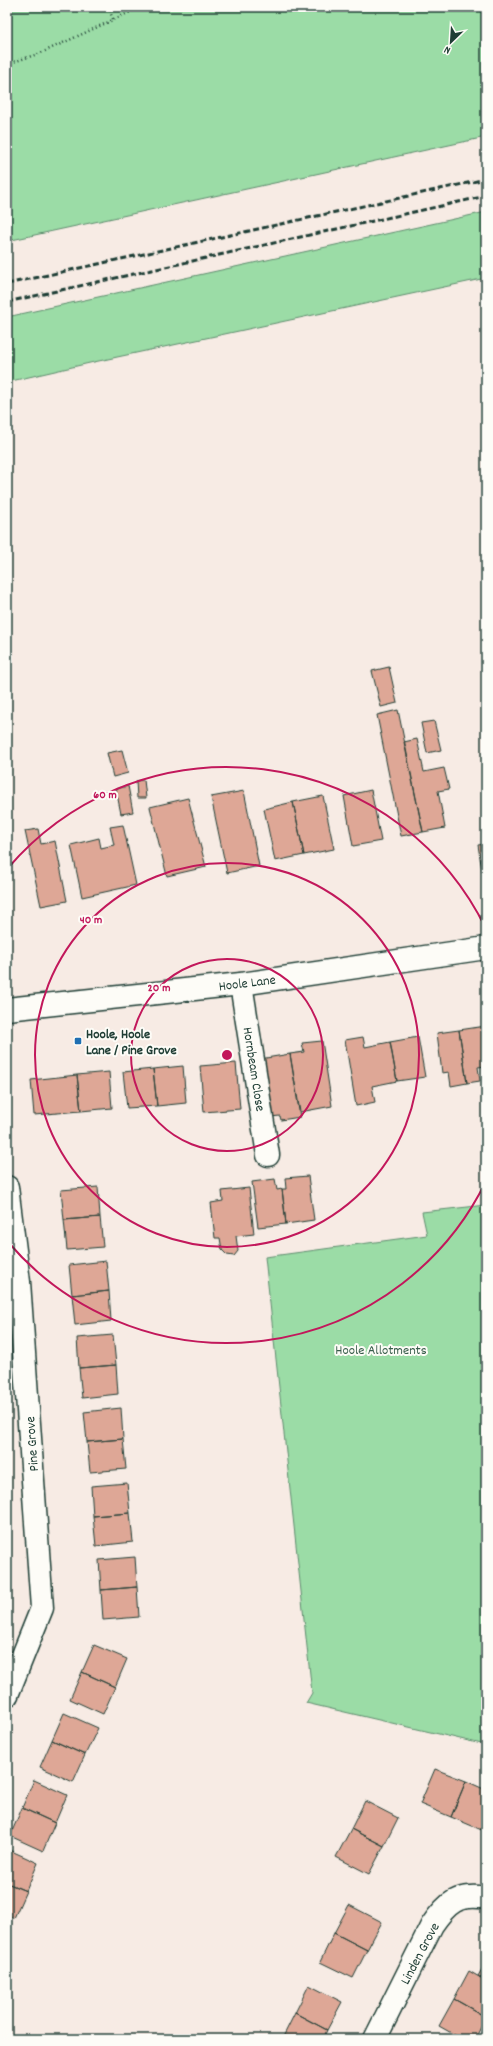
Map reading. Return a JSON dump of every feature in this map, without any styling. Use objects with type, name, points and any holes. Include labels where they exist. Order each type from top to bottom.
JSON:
[{"type":"street","name":"Hoole Lane","points":[[7,1010],[241,984],[486,948]]},
{"type":"street","name":"Hornbeam Close","points":[[241,984],[268,1155]]},
{"type":"street","name":"Pine Grove","points":[[7,1187],[19,1282],[42,1608],[7,1695]]},
{"type":"street","name":"Linden Grove","points":[[375,2039],[432,1925],[441,1912],[453,1901],[464,1896],[486,1898]]},
{"type":"path","points":[[108,7],[113,19]]},
{"type":"path","points":[[7,64],[41,53],[141,7]]},
{"type":"green space","points":[[7,7],[486,7],[486,137],[7,241]]},
{"type":"green space","points":[[486,212],[486,278],[7,382],[7,317]]},
{"type":"green space","name":"Hoole Allotments","points":[[486,1205],[486,1745],[306,1703],[312,1693],[265,1257],[427,1235],[422,1212]]},
{"type":"building","points":[[389,667],[397,703],[381,707],[372,671]]},
{"type":"building","points":[[398,710],[423,832],[401,836],[377,715]]},
{"type":"building","points":[[434,721],[441,750],[427,753],[421,723]]},
{"type":"building","points":[[417,739],[424,772],[444,768],[449,789],[438,791],[445,828],[423,832],[404,742]]},
{"type":"building","points":[[122,750],[128,773],[113,777],[107,753]]},
{"type":"building","points":[[144,780],[146,798],[137,798],[136,781]]},
{"type":"building","points":[[128,786],[133,812],[121,814],[116,789]]},
{"type":"building","points":[[371,790],[381,841],[353,846],[344,796]]},
{"type":"building","points":[[244,791],[259,866],[227,873],[211,797]]},
{"type":"building","points":[[323,796],[334,849],[304,855],[293,802]]},
{"type":"building","points":[[188,798],[206,867],[167,876],[150,807]]},
{"type":"building","points":[[293,802],[304,855],[275,861],[264,809]]},
{"type":"building","points":[[123,825],[136,885],[82,897],[71,845],[99,838],[101,848],[114,845],[110,827]]},
{"type":"building","points":[[38,829],[41,844],[55,841],[67,901],[41,906],[25,831]]},
{"type":"building","points":[[486,844],[486,876],[483,877],[478,845]]},
{"type":"building","points":[[486,1026],[486,1066],[478,1067],[480,1081],[467,1083],[459,1030]]},
{"type":"building","points":[[459,1030],[467,1083],[451,1086],[449,1072],[442,1073],[437,1033]]},
{"type":"building","points":[[363,1037],[365,1047],[390,1042],[397,1081],[372,1086],[375,1102],[356,1106],[345,1040]]},
{"type":"building","points":[[418,1037],[425,1077],[397,1081],[390,1042]]},
{"type":"building","points":[[322,1041],[332,1106],[300,1112],[290,1054],[304,1052],[302,1043]]},
{"type":"building","points":[[290,1054],[300,1117],[281,1120],[280,1116],[270,1117],[260,1059]]},
{"type":"building","points":[[236,1063],[240,1109],[204,1112],[200,1066]]},
{"type":"building","points":[[183,1066],[186,1103],[157,1106],[153,1069]]},
{"type":"building","points":[[153,1069],[157,1106],[127,1108],[123,1072]]},
{"type":"building","points":[[109,1072],[112,1108],[81,1111],[77,1075]]},
{"type":"building","points":[[77,1075],[81,1111],[34,1115],[31,1080]]},
{"type":"building","points":[[308,1176],[314,1220],[286,1224],[282,1189],[286,1189],[285,1178]]},
{"type":"building","points":[[275,1179],[277,1190],[282,1189],[286,1224],[258,1227],[252,1182]]},
{"type":"building","points":[[98,1187],[100,1217],[64,1220],[61,1190]]},
{"type":"building","points":[[249,1188],[254,1234],[236,1236],[238,1251],[234,1256],[227,1255],[222,1250],[220,1238],[215,1238],[211,1203],[223,1201],[222,1191]]},
{"type":"building","points":[[100,1217],[103,1247],[67,1250],[64,1220]]},
{"type":"building","points":[[106,1261],[109,1291],[72,1295],[69,1265]]},
{"type":"building","points":[[109,1291],[111,1321],[75,1325],[72,1295]]},
{"type":"building","points":[[113,1335],[116,1365],[79,1368],[77,1338]]},
{"type":"building","points":[[116,1365],[118,1394],[82,1398],[79,1368]]},
{"type":"building","points":[[121,1408],[123,1439],[87,1442],[84,1412]]},
{"type":"building","points":[[123,1439],[126,1469],[90,1472],[87,1442]]},
{"type":"building","points":[[127,1483],[130,1513],[93,1516],[91,1486]]},
{"type":"building","points":[[130,1513],[133,1542],[96,1546],[93,1516]]},
{"type":"building","points":[[135,1557],[137,1587],[101,1590],[99,1560]]},
{"type":"building","points":[[137,1587],[139,1617],[103,1620],[101,1590]]},
{"type":"building","points":[[94,1645],[127,1659],[115,1687],[82,1672]]},
{"type":"building","points":[[82,1672],[115,1687],[103,1714],[70,1699]]},
{"type":"building","points":[[64,1713],[98,1728],[85,1755],[52,1740]]},
{"type":"building","points":[[52,1740],[85,1755],[73,1782],[40,1767]]},
{"type":"building","points":[[435,1769],[466,1781],[451,1817],[420,1804]]},
{"type":"building","points":[[34,1780],[67,1795],[55,1823],[22,1808]]},
{"type":"building","points":[[466,1781],[486,1790],[486,1827],[484,1831],[451,1817]]},
{"type":"building","points":[[365,1801],[398,1818],[384,1846],[351,1829]]},
{"type":"building","points":[[22,1808],[55,1823],[43,1851],[10,1836]]},
{"type":"building","points":[[351,1829],[384,1846],[369,1874],[336,1857]]},
{"type":"building","points":[[7,1849],[38,1863],[26,1891],[7,1883]]},
{"type":"building","points":[[7,1883],[26,1891],[14,1918],[7,1915]]},
{"type":"building","points":[[349,1905],[382,1922],[367,1950],[334,1933]]},
{"type":"building","points":[[334,1933],[367,1950],[353,1978],[320,1962]]},
{"type":"building","points":[[486,1964],[486,1981],[478,1976]]},
{"type":"building","points":[[469,1971],[486,1981],[486,2017],[454,1999]]},
{"type":"building","points":[[309,1985],[342,2002],[327,2030],[295,2013]]},
{"type":"building","points":[[454,1999],[486,2017],[475,2039],[462,2039],[439,2026]]},
{"type":"building","points":[[295,2013],[327,2030],[323,2039],[282,2039]]},
{"type":"railway","points":[[7,284],[486,179]]},
{"type":"railway","points":[[7,302],[486,196]]},
{"type":"place","name":"Hoole, Hoole Lane / Pine Grove","points":[[78,1041]]}]
